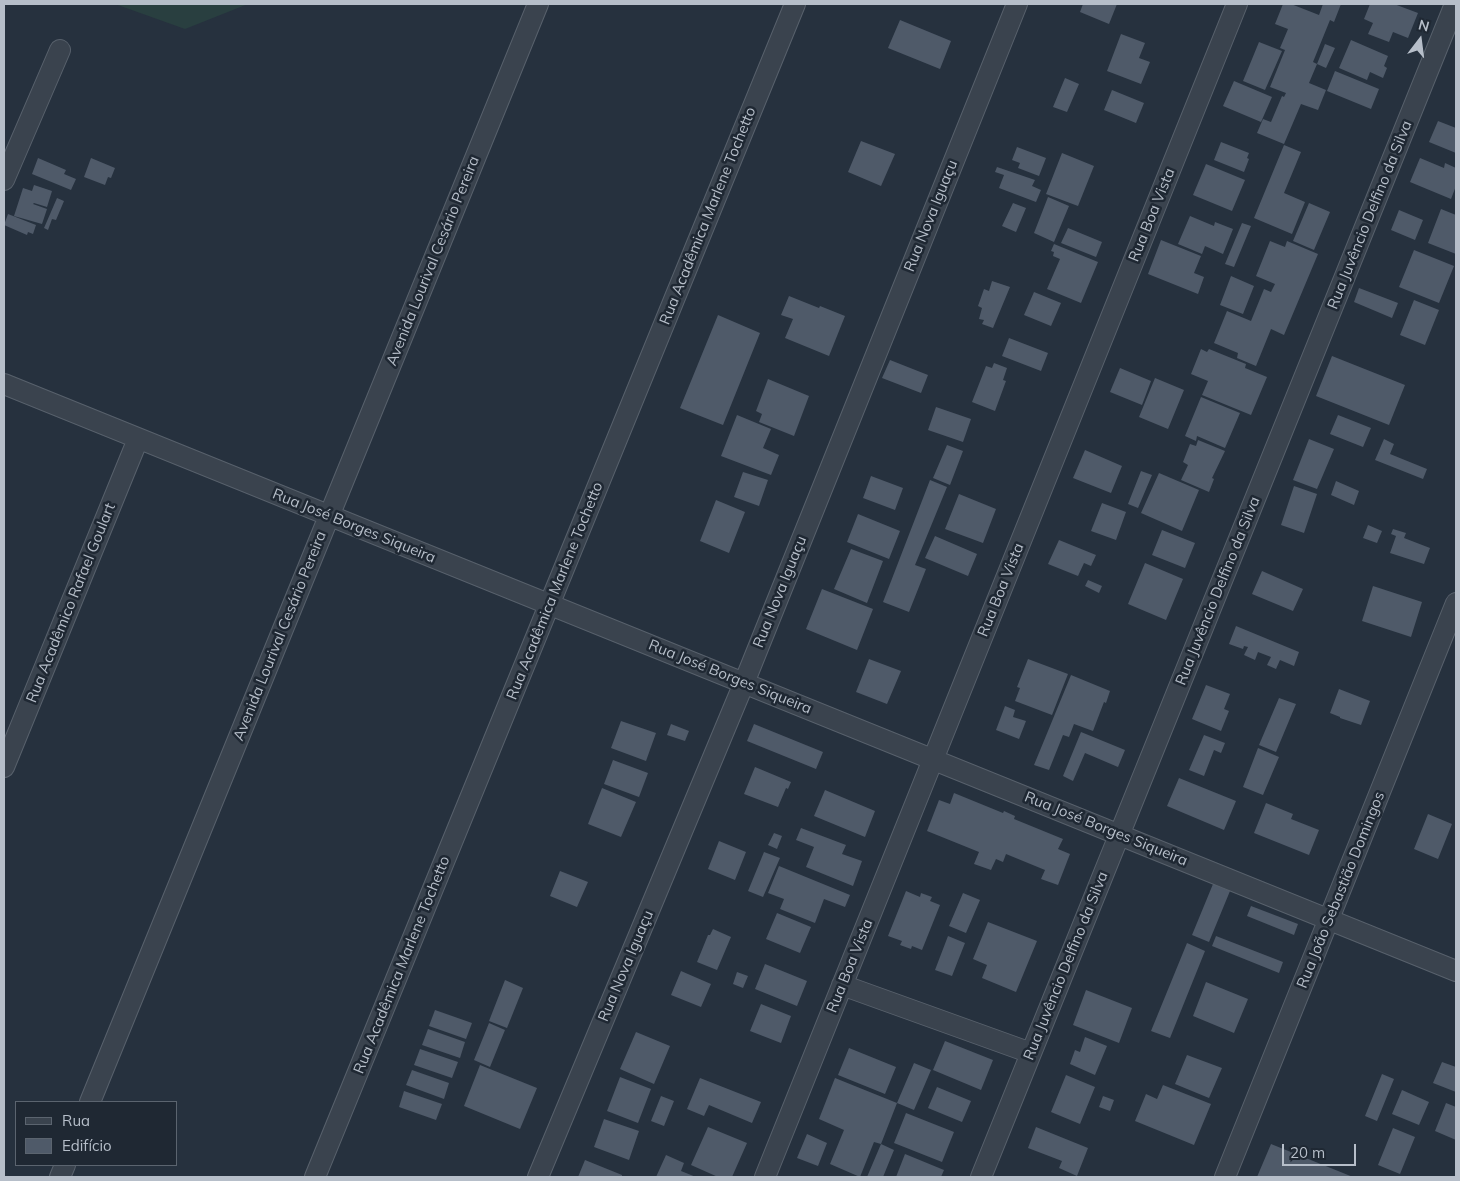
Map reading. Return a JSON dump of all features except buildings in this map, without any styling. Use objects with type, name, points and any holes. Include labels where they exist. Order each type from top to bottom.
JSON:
[{"type":"street","name":"Avenida Lourival Cesário Pereira","points":[[90,1101],[538,4]]},
{"type":"street","name":"Rua Acadêmica Marlene Tochetto","points":[[315,1177],[795,4]]},
{"type":"street","name":"Rua Nova Iguaçu","points":[[538,1177],[744,683],[1017,4]]},
{"type":"street","name":"Rua Boa Vista","points":[[765,1177],[1237,4]]},
{"type":"street","name":"Rua Juvêncio Delfino da Silva","points":[[981,1177],[1455,4]]},
{"type":"street","points":[[4,180],[60,50]]},
{"type":"street","name":"Rua José Borges Siqueira","points":[[4,384],[1456,971]]},
{"type":"street","name":"Rua Acadêmico Rafael Goulart","points":[[4,767],[138,438]]},
{"type":"street","name":"Rua João Sebastião Domingos","points":[[1225,1177],[1456,603]]},
{"type":"street","points":[[842,985],[1031,1054]]},
{"type":"green space","points":[[115,4],[248,4],[185,29]]}]
